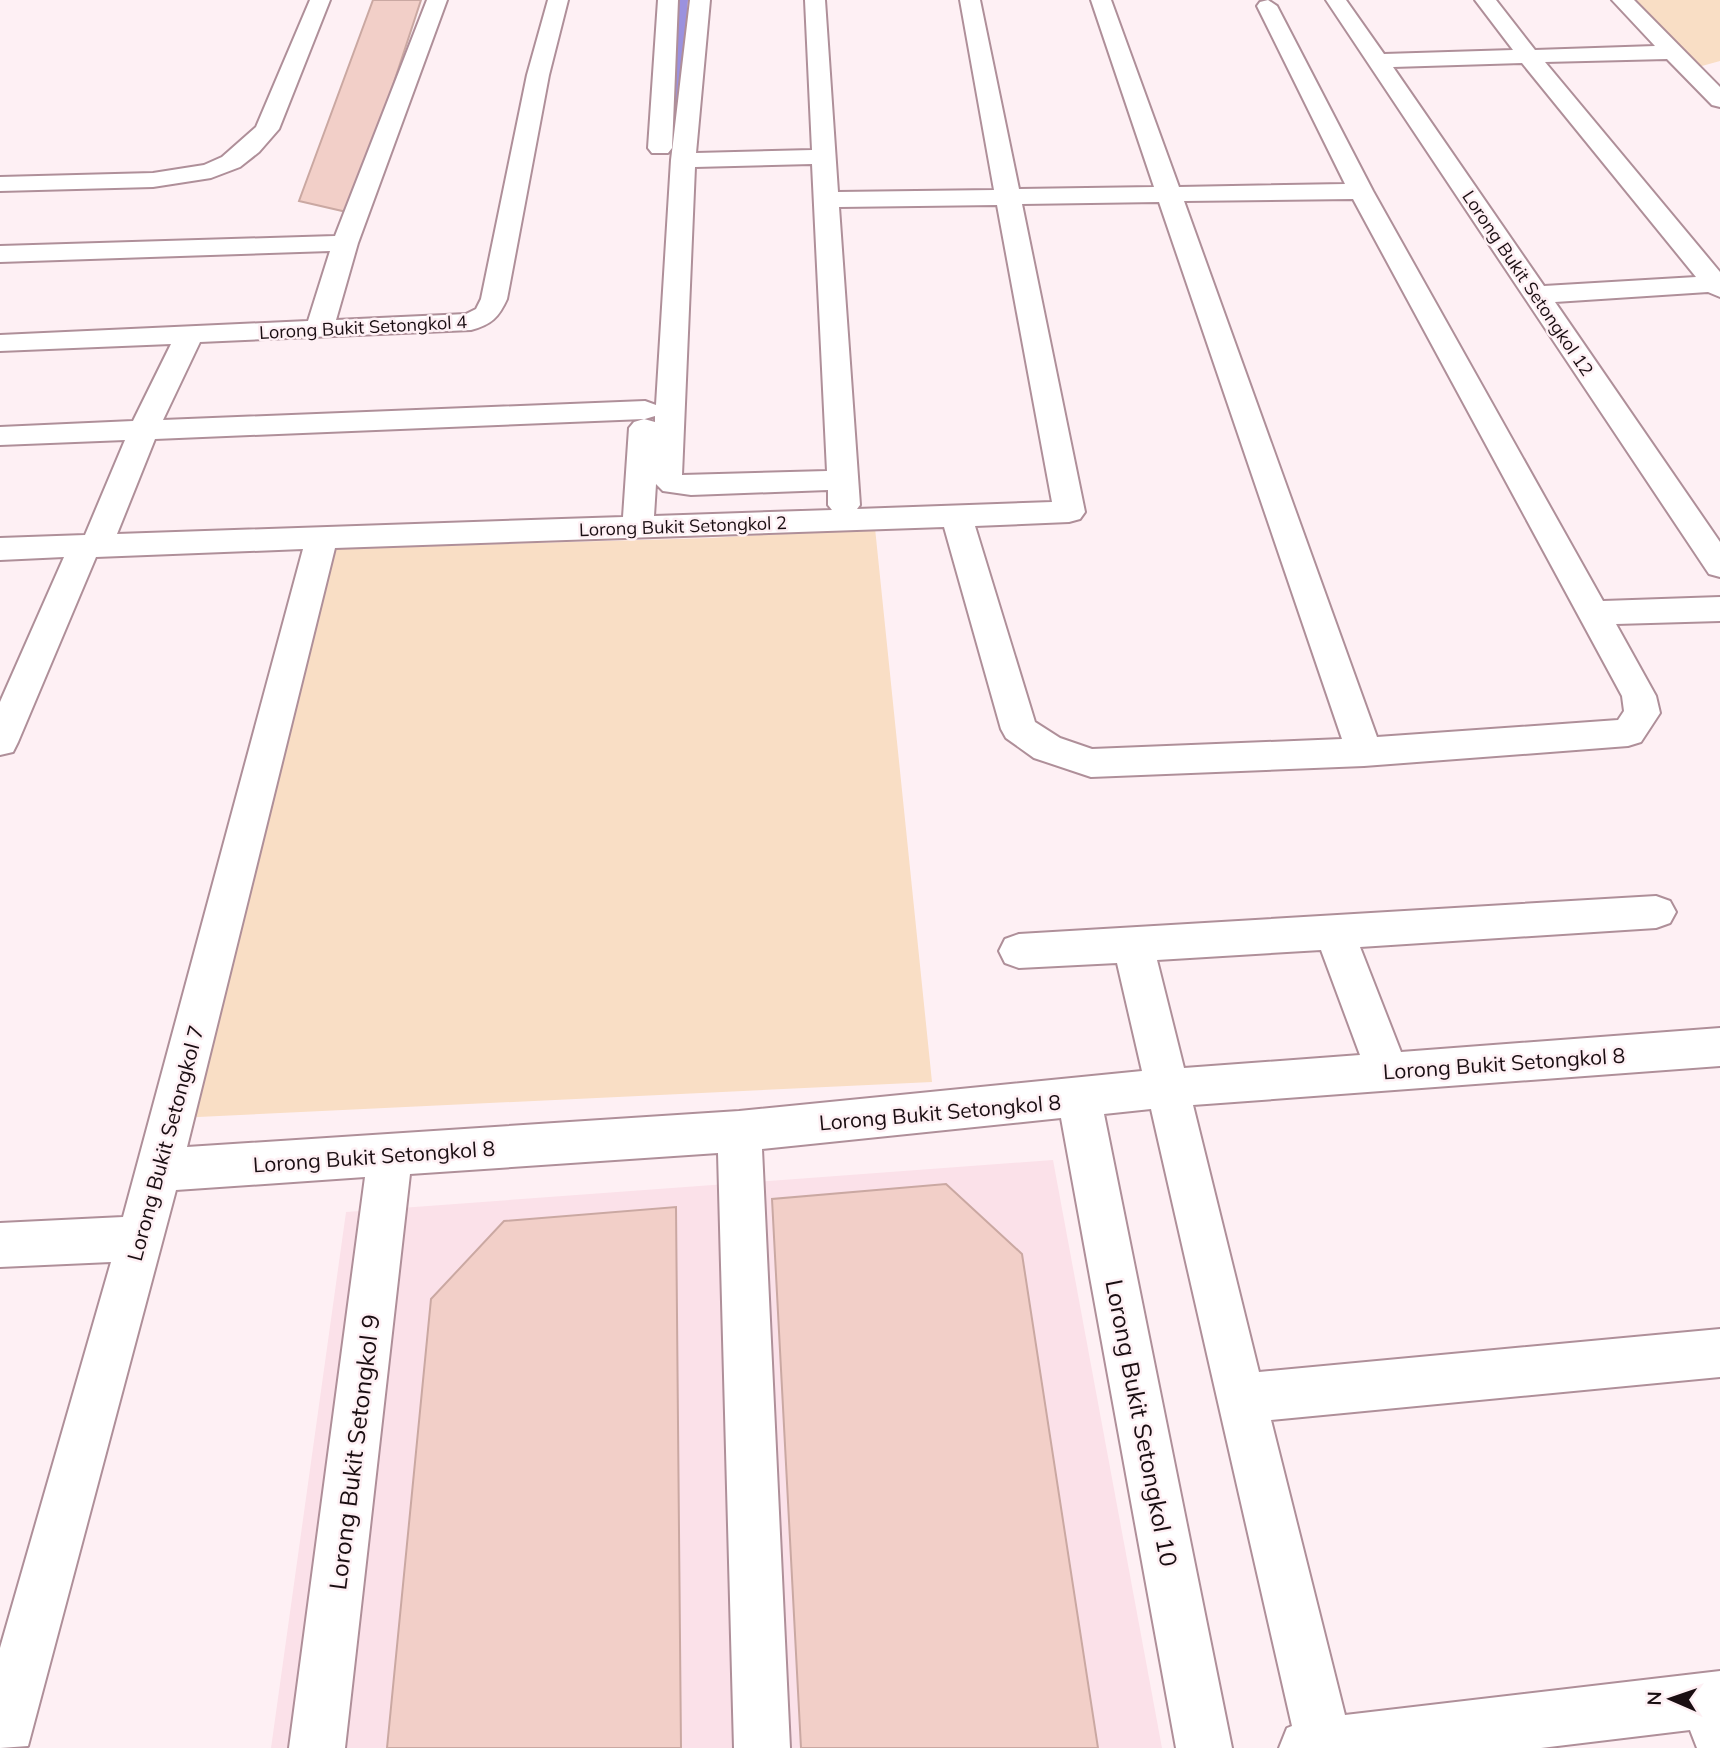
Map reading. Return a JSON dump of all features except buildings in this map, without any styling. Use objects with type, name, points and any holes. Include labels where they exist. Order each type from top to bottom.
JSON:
[{"type":"street","points":[[0,184],[144,180],[199,174],[230,162],[257,141],[267,128],[320,0]]},
{"type":"street","points":[[319,330],[345,243],[437,0]]},
{"type":"street","name":"Lorong Bukit Setongkol 4","points":[[0,343],[471,322],[487,314],[494,299],[538,75],[558,0]]},
{"type":"street","points":[[650,314],[668,0]]},
{"type":"street","points":[[700,0],[683,160],[667,477],[674,484],[691,485],[842,480]]},
{"type":"street","points":[[814,0],[845,520]]},
{"type":"street","points":[[970,0],[1009,197]]},
{"type":"street","points":[[1101,0],[1364,752]]},
{"type":"street","name":"Lorong Bukit Setongkol 12","points":[[1336,0],[1720,566]]},
{"type":"street","points":[[1485,0],[1529,57],[1719,285]]},
{"type":"street","points":[[1622,0],[1720,100]]},
{"type":"street","points":[[957,516],[1019,730],[1047,748],[1091,763],[1364,752],[1628,733],[1642,713],[1639,696],[1362,191],[1267,6]]},
{"type":"street","points":[[1377,61],[1670,51]]},
{"type":"street","points":[[1693,73],[1720,65]]},
{"type":"street","points":[[683,160],[824,157]]},
{"type":"street","points":[[826,200],[1362,191]]},
{"type":"street","name":"Lorong Bukit Setongkol 2","points":[[0,549],[1069,512],[1009,197]]},
{"type":"street","points":[[0,254],[345,243]]},
{"type":"street","points":[[1536,295],[1719,285]]},
{"type":"street","points":[[0,742],[188,336]]},
{"type":"street","points":[[0,436],[144,430],[646,396],[638,528]]},
{"type":"street","name":"Lorong Bukit Setongkol 7","points":[[0,1746],[159,1170],[322,538]]},
{"type":"street","points":[[1593,613],[1720,609]]},
{"type":"street","points":[[1019,951],[1656,912]]},
{"type":"street","points":[[1334,932],[1388,1072]]},
{"type":"street","points":[[1133,945],[1319,1747],[1716,1711]]},
{"type":"street","name":"Lorong Bukit Setongkol 8","points":[[159,1170],[739,1130],[1167,1088],[1720,1047]]},
{"type":"street","name":"Lorong Bukit Setongkol 10","points":[[1079,1098],[1204,1748]]},
{"type":"street","points":[[739,1130],[762,1748]]},
{"type":"street","name":"Lorong Bukit Setongkol 9","points":[[317,1748],[390,1156]]},
{"type":"street","points":[[0,1245],[140,1238]]},
{"type":"street","points":[[1240,1398],[1720,1353]]},
{"type":"shaded area","points":[[1630,0],[1720,0],[1720,61],[1691,69]]},
{"type":"shaded area","points":[[875,528],[932,1082],[177,1118],[328,549],[711,538]]},
{"type":"shaded area","points":[[1053,1160],[1162,1748],[271,1748],[346,1212]]},
{"type":"waterway","points":[[675,140],[683,0]]}]
